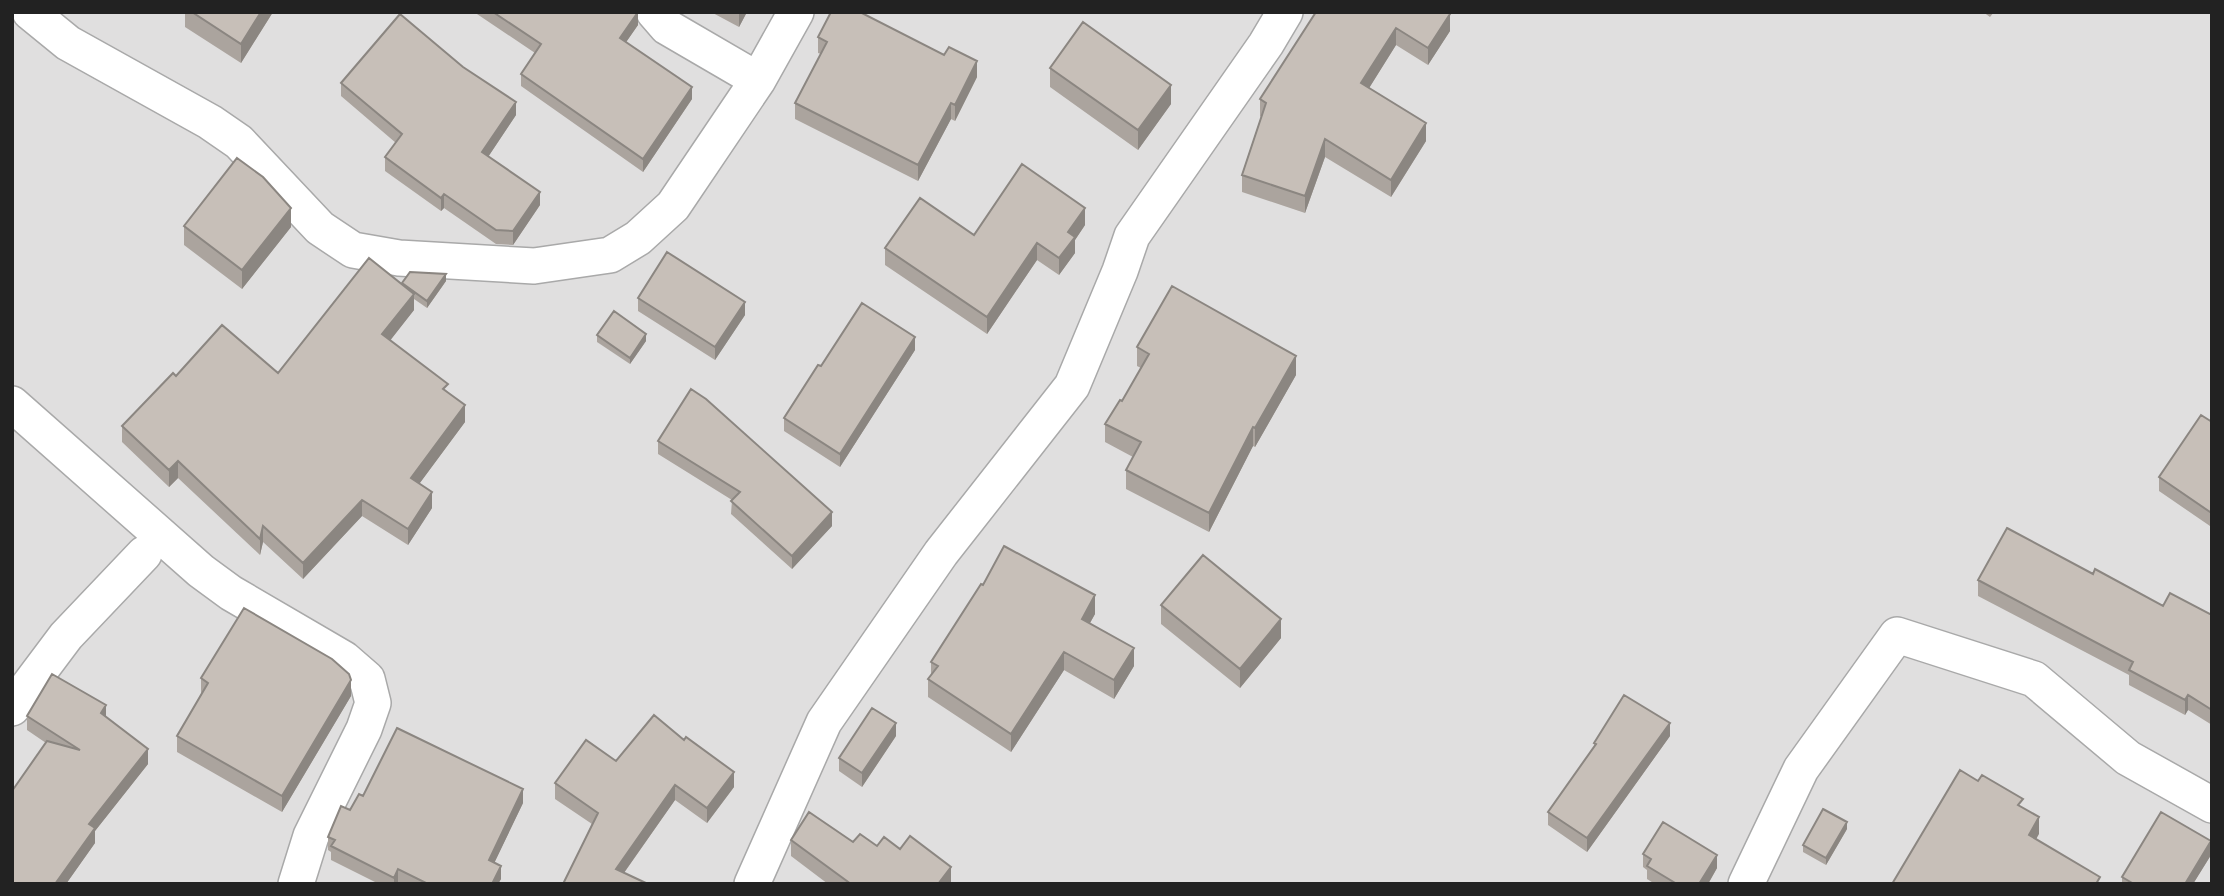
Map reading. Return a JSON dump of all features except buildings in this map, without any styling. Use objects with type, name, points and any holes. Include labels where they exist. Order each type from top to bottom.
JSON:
[{"type":"street","points":[[30,12],[68,43],[210,122],[239,142],[320,228],[354,250],[399,258],[534,267],[610,255],[638,237],[673,206],[758,80],[796,12]]},
{"type":"street","points":[[653,12],[667,27],[758,80]]},
{"type":"street","points":[[752,884],[824,722],[941,553],[1072,386],[1132,236],[1266,44],[1285,12]]},
{"type":"street","points":[[12,404],[201,570],[231,593],[344,659],[367,679],[373,703],[364,729],[310,836],[296,884]]},
{"type":"street","points":[[12,708],[66,636],[144,554]]},
{"type":"street","points":[[1746,884],[1801,769],[1897,635],[2034,679],[2128,758],[2212,804]]},
{"type":"shaded area","points":[[12,12],[2212,12],[2212,884],[12,884]]}]
